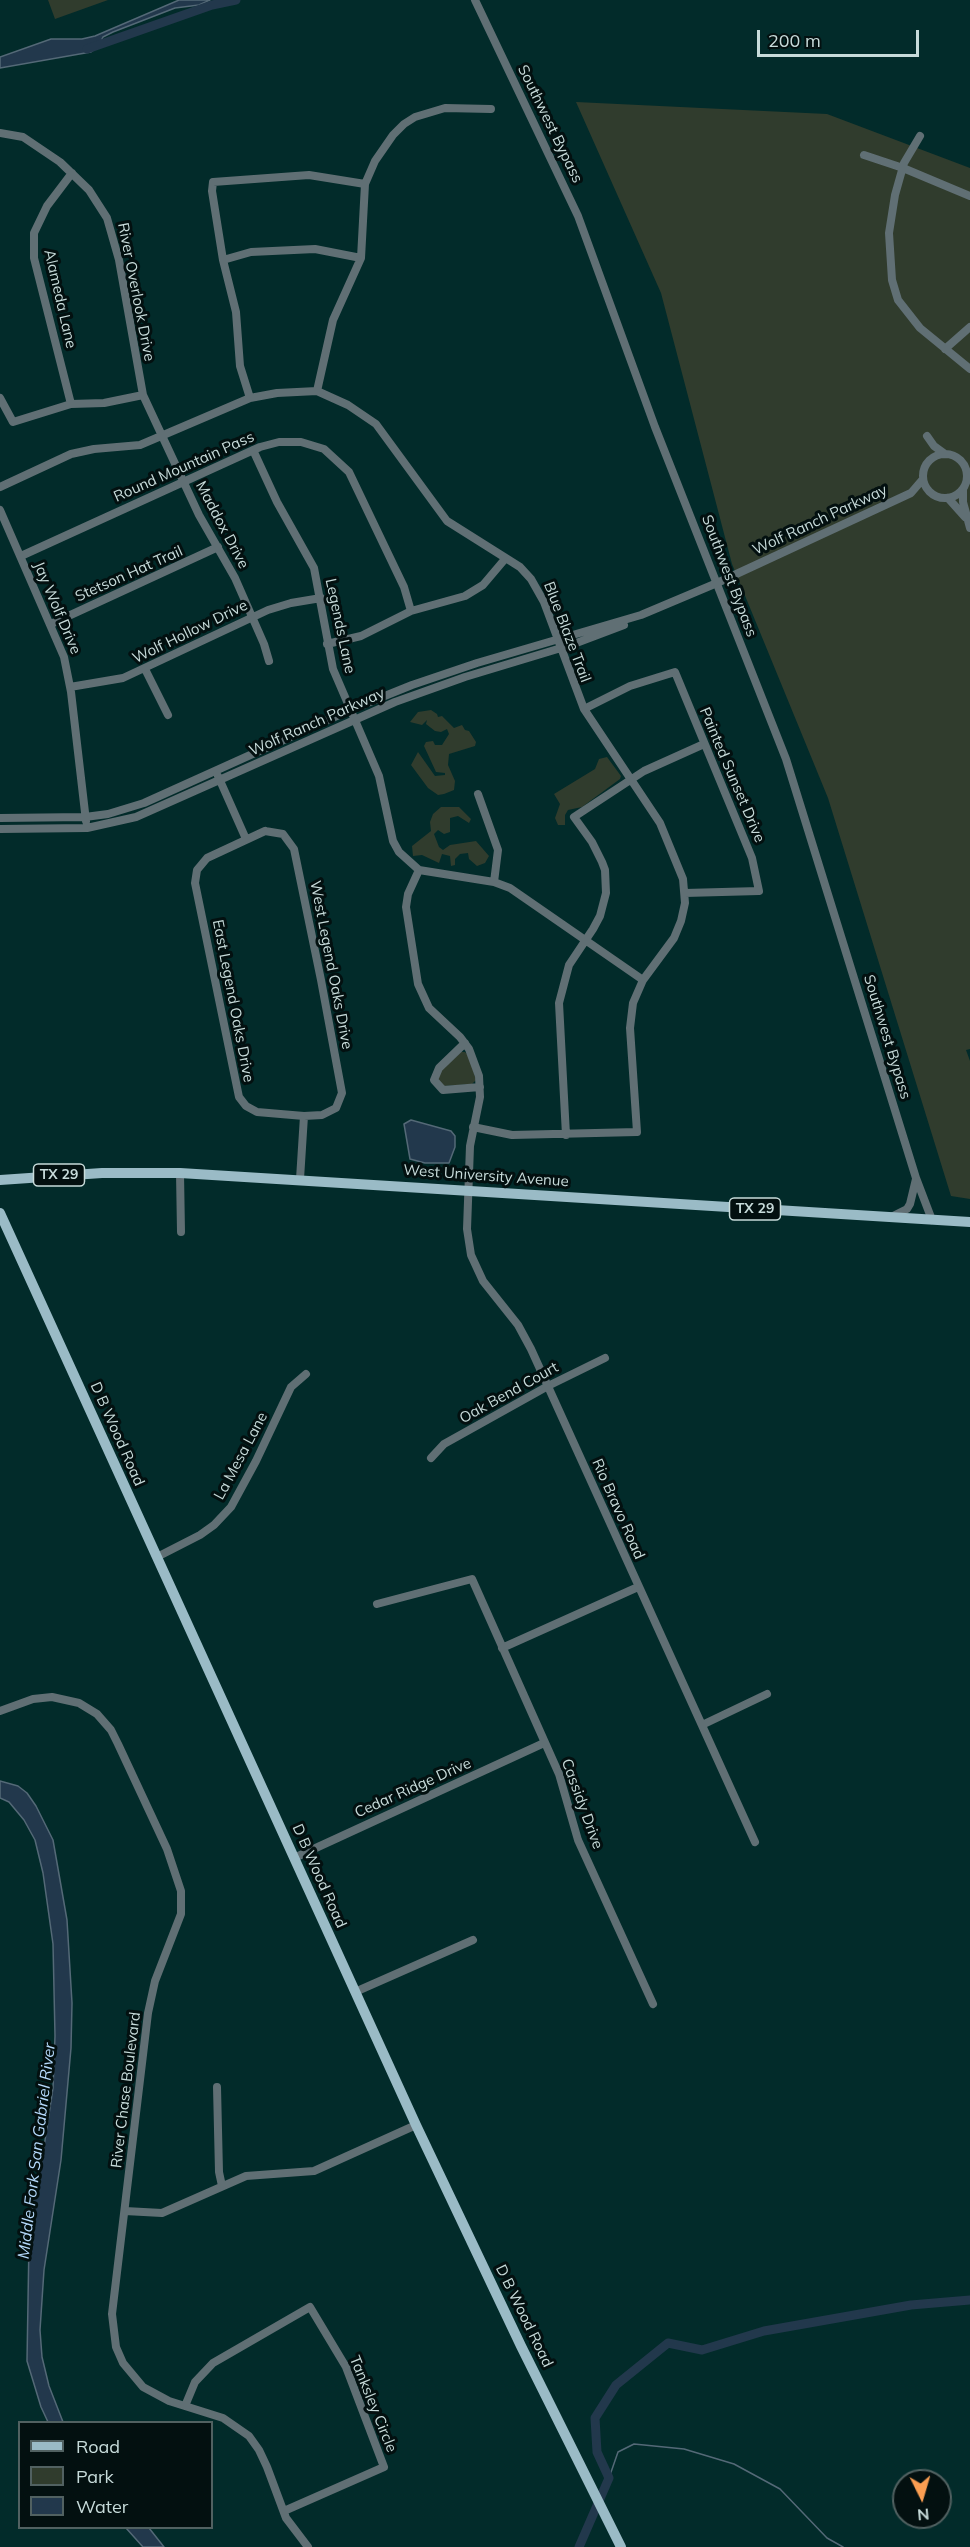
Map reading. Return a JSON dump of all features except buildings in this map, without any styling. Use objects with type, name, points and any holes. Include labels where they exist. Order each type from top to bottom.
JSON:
[{"type":"main road","name":"West University Avenue","points":[[0,1180],[102,1173],[180,1173],[970,1222]]},
{"type":"main road","name":"D B Wood Road","points":[[0,1213],[416,2125],[521,2346],[621,2547]]},
{"type":"street","name":"Southwest Bypass","points":[[475,0],[578,216],[646,405],[786,759],[916,1178],[932,1220]]},
{"type":"street","points":[[316,391],[333,320],[361,258],[365,184],[375,161],[393,135],[415,117],[446,108],[491,109]]},
{"type":"street","name":"River Overlook Drive","points":[[0,133],[23,137],[60,162],[89,190],[107,218],[118,260],[143,395],[164,435]]},
{"type":"street","points":[[920,136],[903,168],[895,195],[889,233],[892,280],[898,300],[920,328],[970,369]]},
{"type":"street","points":[[864,155],[903,168],[970,196]]},
{"type":"street","name":"Alameda Lane","points":[[71,404],[34,258],[34,233],[47,206],[72,173]]},
{"type":"street","points":[[250,398],[240,366],[236,312],[223,260],[212,190],[213,182],[309,175],[365,184]]},
{"type":"street","points":[[223,260],[251,252],[315,249],[361,258]]},
{"type":"street","points":[[945,350],[970,327]]},
{"type":"street","name":"Blue Blaze Trail","points":[[0,487],[71,454],[94,449],[140,445],[250,398],[277,393],[316,391],[348,405],[376,424],[447,521],[520,567],[536,587],[584,710],[660,823],[682,879],[685,893],[679,927],[644,980],[633,1003],[630,1019],[637,1132],[566,1135]]},
{"type":"street","points":[[0,398],[13,422],[71,404],[104,403],[143,395]]},
{"type":"street","name":"Maddox Drive","points":[[164,435],[203,523],[218,547],[252,617],[269,661]]},
{"type":"street","points":[[930,460],[929,439],[945,454],[966,461],[969,475],[963,490],[966,517],[970,528]]},
{"type":"street","name":"Round Mountain Pass","points":[[21,556],[253,450],[279,442],[301,442],[324,449],[345,466],[355,482],[404,587],[411,611]]},
{"type":"street","name":"Legends Lane","points":[[253,450],[277,502],[311,561],[321,598],[333,669],[379,776],[393,841],[404,858],[418,870]]},
{"type":"street","points":[[945,454],[930,460],[924,468],[923,479],[931,494],[948,498],[966,517]]},
{"type":"street","name":"Wolf Ranch Parkway","points":[[0,829],[87,828],[146,814],[354,719],[450,682],[560,649],[615,629],[910,492],[923,479]]},
{"type":"street","points":[[948,498],[963,490]]},
{"type":"street","name":"Wolf Ranch Parkway","points":[[910,492],[931,494]]},
{"type":"street","name":"Jay Wolf Drive","points":[[0,510],[64,657],[70,687],[87,828]]},
{"type":"street","name":"Stetson Hat Trail","points":[[51,624],[218,547]]},
{"type":"street","points":[[327,644],[361,636],[411,611],[456,600],[474,591],[494,574],[505,559]]},
{"type":"street","name":"Wolf Hollow Drive","points":[[70,687],[113,681],[145,669],[279,606],[321,598]]},
{"type":"street","name":"Wolf Ranch Parkway","points":[[0,818],[85,817],[108,814],[144,803],[350,710],[439,675],[641,615]]},
{"type":"street","points":[[145,669],[168,715]]},
{"type":"street","name":"Painted Sunset Drive","points":[[584,710],[630,686],[675,672],[752,858],[759,891],[685,893]]},
{"type":"street","points":[[472,1127],[512,1135],[566,1135],[559,1003],[569,965],[600,916],[606,883],[605,870],[596,850],[574,818],[644,771],[704,744]]},
{"type":"street","points":[[215,772],[246,839]]},
{"type":"street","points":[[478,794],[498,850],[494,882]]},
{"type":"street","name":"West Legend Oaks Drive","points":[[246,839],[265,831],[283,834],[292,843],[298,867],[342,1094],[340,1104],[332,1112],[304,1116]]},
{"type":"street","name":"East Legend Oaks Drive","points":[[246,839],[207,858],[197,870],[195,883],[238,1094],[244,1105],[251,1110],[304,1116]]},
{"type":"street","points":[[465,1043],[439,1068],[434,1080],[443,1090],[480,1087],[477,1066],[465,1043],[429,1008],[418,984],[406,908],[408,894],[418,870],[494,882],[522,895],[644,980]]},
{"type":"street","name":"Rio Bravo Road","points":[[480,1087],[472,1127],[468,1190],[467,1229],[473,1262],[491,1293],[525,1337],[755,1842]]},
{"type":"street","points":[[300,1179],[304,1116]]},
{"type":"street","points":[[180,1173],[181,1232]]},
{"type":"street","points":[[889,1218],[907,1209],[916,1178]]},
{"type":"street","name":"Oak Bend Court","points":[[431,1458],[444,1444],[548,1386],[606,1358]]},
{"type":"street","name":"La Mesa Lane","points":[[157,1557],[200,1535],[214,1525],[231,1507],[256,1461],[291,1386],[306,1374]]},
{"type":"street","name":"Cassidy Drive","points":[[377,1604],[472,1579],[562,1782],[578,1840],[653,2004]]},
{"type":"street","points":[[502,1648],[638,1587]]},
{"type":"street","points":[[702,1725],[767,1694]]},
{"type":"street","name":"River Chase Boulevard","points":[[0,1711],[33,1699],[52,1697],[79,1703],[97,1714],[111,1730],[118,1744],[179,1880],[181,1914],[155,1981],[148,2013],[112,2314],[116,2347],[123,2363],[143,2387],[169,2402],[223,2418],[249,2436],[259,2450],[286,2518],[308,2547]]},
{"type":"street","name":"Cedar Ridge Drive","points":[[294,1858],[544,1743]]},
{"type":"street","points":[[356,1992],[473,1940]]},
{"type":"street","points":[[217,2087],[219,2170],[222,2186]]},
{"type":"street","points":[[125,2211],[162,2213],[253,2175],[314,2171],[416,2125]]},
{"type":"street","name":"Tanksley Circle","points":[[185,2406],[195,2382],[213,2363],[310,2307],[345,2367],[384,2467],[284,2511]]},
{"type":"street","name":"River Chase Boulevard","points":[[284,2511],[291,2516],[315,2547]]},
{"type":"green space","points":[[48,0],[108,0],[55,19]]},
{"type":"green space","points":[[576,102],[827,114],[970,168],[970,1049],[966,1050],[970,1061],[970,1199],[951,1196],[828,798],[732,564],[661,293]]},
{"type":"green space","points":[[431,710],[438,717],[442,716],[454,728],[462,725],[476,742],[475,746],[449,754],[448,765],[455,781],[454,790],[438,795],[428,788],[411,765],[418,752],[435,776],[445,775],[445,773],[436,772],[424,746],[426,742],[433,741],[435,745],[442,745],[449,734],[447,729],[441,732],[435,731],[426,724],[427,720],[422,725],[410,722],[418,712]]},
{"type":"green space","points":[[607,757],[621,776],[620,779],[582,807],[568,810],[565,815],[565,825],[558,825],[555,818],[560,804],[554,794],[595,769],[599,759]]},
{"type":"green space","points":[[441,807],[459,807],[471,819],[469,823],[458,816],[450,818],[450,832],[444,834],[438,830],[434,834],[439,847],[443,850],[450,845],[476,841],[489,856],[485,863],[477,866],[469,859],[468,853],[460,854],[455,859],[455,865],[451,866],[450,856],[442,854],[439,863],[422,855],[413,856],[412,846],[431,831],[430,822],[433,814]]},
{"type":"green space","points":[[461,1052],[469,1056],[476,1080],[472,1084],[444,1086],[438,1080],[440,1072]]},
{"type":"water","points":[[179,0],[210,0],[199,5],[175,8],[113,32],[103,37],[98,47],[91,52],[0,68],[0,57],[51,39],[82,39],[95,36]]},
{"type":"water","points":[[411,1120],[451,1131],[455,1136],[455,1147],[449,1163],[425,1163],[410,1159],[404,1124]]},
{"type":"water","points":[[0,1781],[18,1786],[27,1793],[36,1806],[53,1840],[67,1920],[72,2003],[71,2048],[61,2160],[44,2270],[40,2330],[42,2357],[49,2386],[63,2421],[48,2421],[27,2361],[29,2242],[33,2198],[42,2160],[53,2088],[55,2036],[53,1944],[43,1873],[35,1840],[24,1820],[9,1802],[0,1798]]},
{"type":"water","points":[[127,2529],[150,2529],[164,2547],[143,2547]]},
{"type":"waterway","points":[[87,49],[212,5],[236,0]]},
{"type":"waterway","name":"Middle Fork San Gabriel River","points":[[579,2547],[609,2478],[597,2452],[595,2418],[616,2385],[668,2343],[702,2350],[764,2331],[911,2305],[970,2300]]},
{"type":"waterway","points":[[609,2478],[618,2452],[634,2444],[684,2449],[734,2464],[780,2489],[827,2538],[843,2547]]}]
